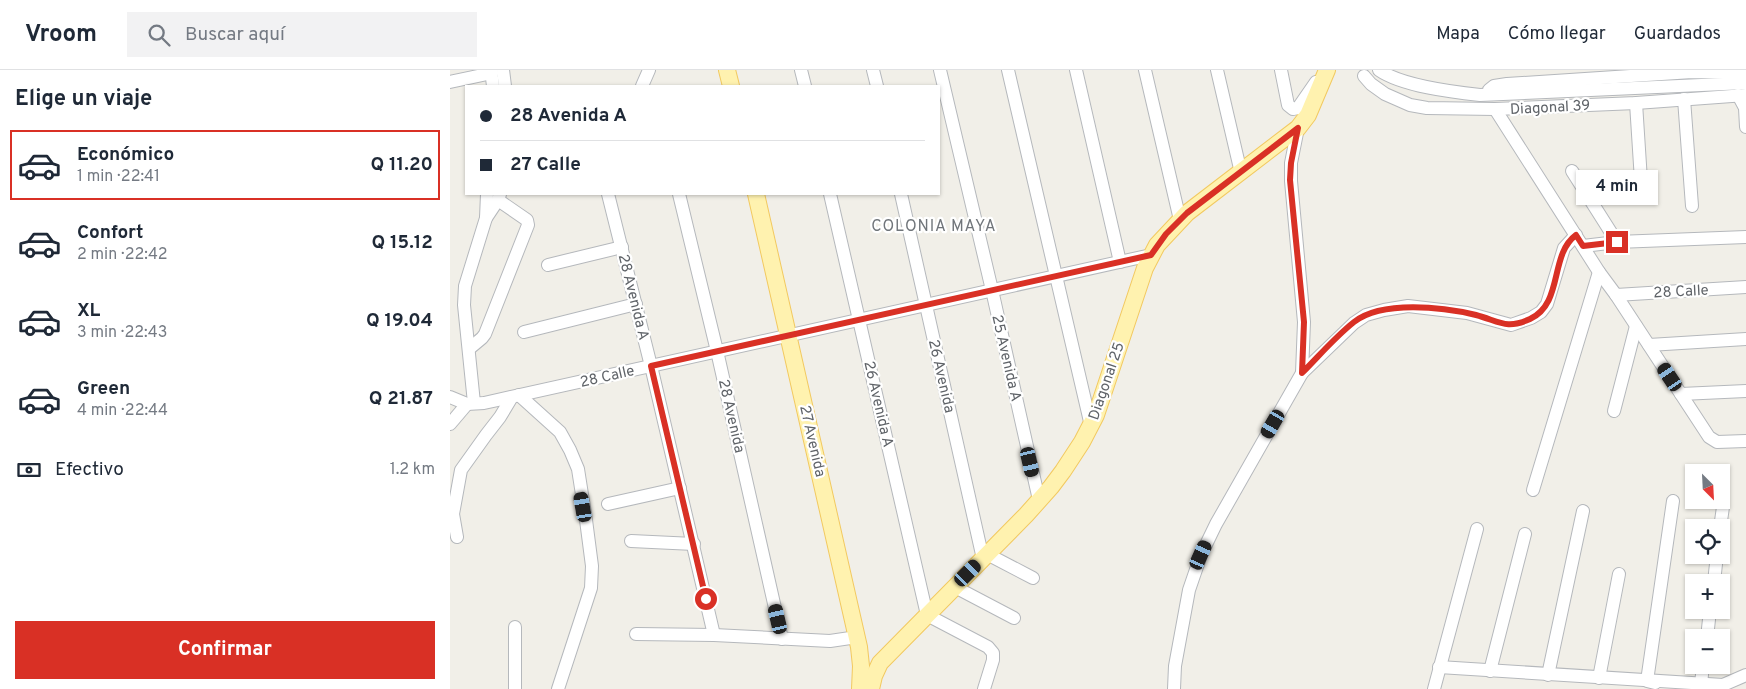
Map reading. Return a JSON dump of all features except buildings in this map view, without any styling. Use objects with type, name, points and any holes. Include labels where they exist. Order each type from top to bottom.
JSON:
[{"type":"main road","points":[[728,70],[731,85]]},
{"type":"main road","name":"Diagonal 25","points":[[869,668],[886,655],[985,557],[1039,500],[1063,471],[1096,415],[1151,255],[1166,234],[1203,200],[1298,128],[1308,114],[1326,70]]},
{"type":"main road","name":"27 Avenida","points":[[756,195],[857,637],[869,668],[869,689]]},
{"type":"street","points":[[642,85],[649,70]]},
{"type":"street","points":[[649,70],[653,85]]},
{"type":"street","points":[[801,70],[805,85]]},
{"type":"street","points":[[873,70],[877,85]]},
{"type":"street","name":"25 Avenida A","points":[[940,70],[1039,500]]},
{"type":"street","points":[[1008,70],[1091,426]]},
{"type":"street","points":[[1076,70],[1120,262]]},
{"type":"street","points":[[1146,70],[1180,220]]},
{"type":"street","points":[[1217,70],[1241,173]]},
{"type":"street","points":[[1281,70],[1288,105],[1293,109],[1298,108],[1326,70]]},
{"type":"street","name":"Diagonal 39","points":[[1379,70],[1406,82],[1431,88],[1455,93],[1480,94],[1746,83]]},
{"type":"street","points":[[450,82],[496,71]]},
{"type":"street","points":[[493,85],[496,71]]},
{"type":"street","points":[[496,71],[504,85]]},
{"type":"street","points":[[1480,94],[1494,86],[1501,85],[1636,73],[1692,71],[1746,73]]},
{"type":"street","name":"Diagonal 39","points":[[1364,76],[1378,90],[1410,106],[1427,108],[1495,109],[1684,99],[1744,101]]},
{"type":"street","points":[[1398,100],[1406,82]]},
{"type":"street","points":[[1427,108],[1431,88]]},
{"type":"street","points":[[1684,99],[1692,206]]},
{"type":"street","points":[[1744,101],[1746,127]]},
{"type":"street","points":[[1636,102],[1642,196]]},
{"type":"street","points":[[1510,132],[1510,120],[1520,108]]},
{"type":"street","points":[[1495,109],[1599,272],[1709,437],[1717,442],[1746,440]]},
{"type":"street","points":[[1298,128],[1291,163],[1290,180],[1304,322],[1302,373]]},
{"type":"street","points":[[1572,171],[1617,242]]},
{"type":"street","name":"28 Avenida A","points":[[608,195],[694,544],[714,635]]},
{"type":"street","name":"28 Avenida","points":[[679,195],[717,351],[782,639]]},
{"type":"street","name":"26 Avenida A","points":[[830,195],[927,615]]},
{"type":"street","name":"26 Avenida","points":[[901,195],[985,557]]},
{"type":"street","points":[[450,424],[470,403],[470,348],[464,305],[465,286],[472,259],[495,196],[527,220],[528,225],[482,338],[470,348]]},
{"type":"street","points":[[1174,689],[1175,666],[1189,590],[1201,555],[1216,524],[1302,373],[1354,322],[1366,315],[1408,306],[1467,313],[1511,325],[1531,318],[1541,312],[1547,304],[1564,248],[1579,240],[1617,242],[1746,237]]},
{"type":"street","points":[[548,265],[622,247]]},
{"type":"street","name":"28 Calle","points":[[470,403],[484,403],[1151,255]]},
{"type":"street","points":[[1533,490],[1599,272]]},
{"type":"street","name":"28 Calle","points":[[1616,295],[1746,287]]},
{"type":"street","points":[[524,332],[636,304]]},
{"type":"street","points":[[1614,410],[1636,326]]},
{"type":"street","points":[[1649,345],[1746,339]]},
{"type":"street","points":[[1681,394],[1746,391]]},
{"type":"street","points":[[457,537],[453,514],[461,470],[516,396],[560,432],[578,469],[586,520],[592,566],[591,588],[558,689]]},
{"type":"street","points":[[450,397],[470,403]]},
{"type":"street","points":[[608,504],[680,488]]},
{"type":"street","points":[[1647,681],[1673,501]]},
{"type":"street","points":[[1548,675],[1583,511]]},
{"type":"street","points":[[1434,689],[1477,529]]},
{"type":"street","points":[[1490,671],[1525,534]]},
{"type":"street","points":[[631,542],[694,544]]},
{"type":"street","points":[[985,557],[1033,578]]},
{"type":"street","points":[[1599,678],[1620,574]]},
{"type":"street","points":[[955,587],[1014,618]]},
{"type":"street","points":[[927,615],[988,647],[993,653],[993,660],[984,689]]},
{"type":"street","points":[[515,689],[516,627]]},
{"type":"street","points":[[636,634],[714,635],[830,641],[857,637]]},
{"type":"street","points":[[1439,667],[1548,675],[1585,683],[1599,678],[1723,685],[1746,675]]},
{"type":"street","points":[[1701,684],[1702,674]]},
{"type":"street","points":[[562,676],[571,689]]},
{"type":"street","points":[[1647,681],[1687,689]]},
{"type":"district","name":"COLONIA MAYA","points":[[934,225]]},
{"type":"route","points":[[706,599],[651,366],[1151,255],[1166,234],[1187,213],[1298,128],[1292,155],[1290,180],[1304,322],[1302,373],[1354,322],[1366,315],[1384,310],[1408,306],[1467,313],[1507,325],[1517,324],[1536,316],[1547,304],[1564,248],[1571,238],[1576,235],[1583,246],[1617,242]]}]
